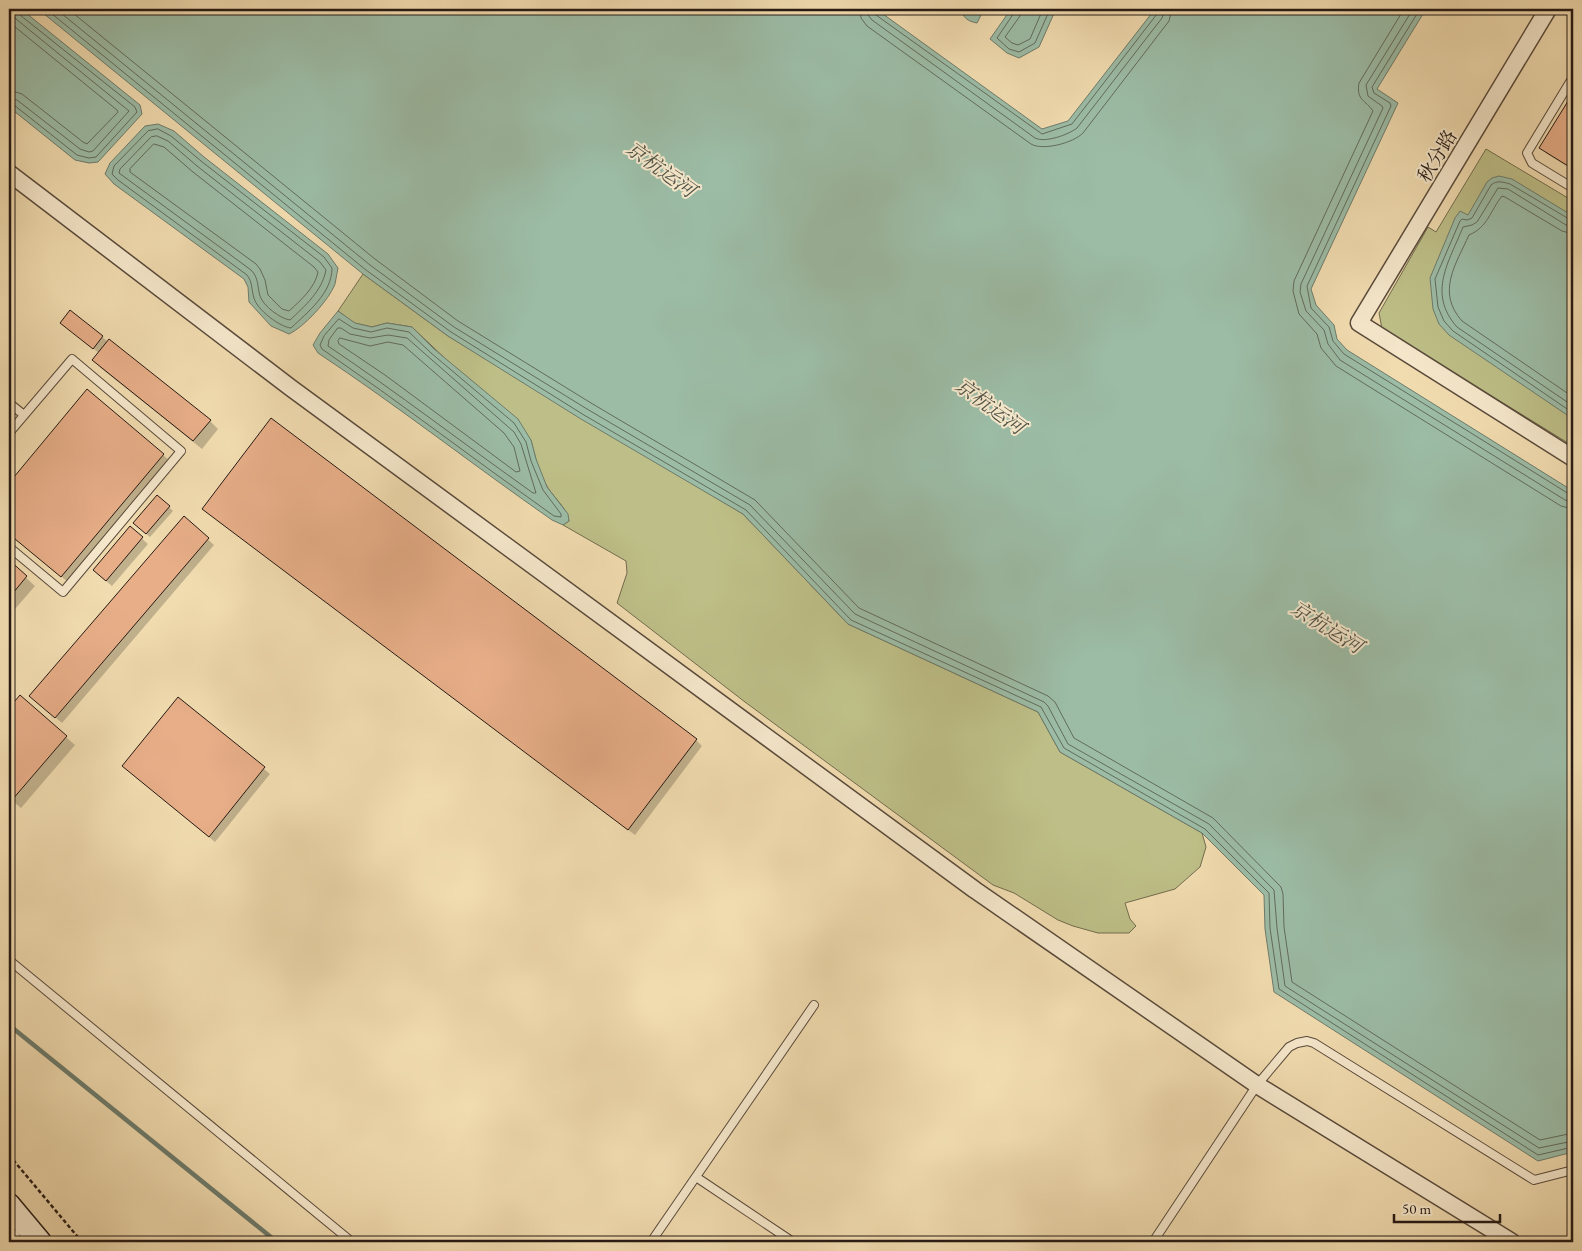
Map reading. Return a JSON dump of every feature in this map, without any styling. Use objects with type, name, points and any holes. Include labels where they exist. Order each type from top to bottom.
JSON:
[{"type":"street","name":"秋分路","points":[[1548,9],[1359,324],[1573,458]]},
{"type":"street","points":[[9,173],[299,394],[975,890],[1257,1084],[1512,1242]]},
{"type":"street","points":[[9,1205],[40,1242]]},
{"type":"lane","points":[[1573,77],[1527,153],[1532,163],[1573,188]]},
{"type":"lane","points":[[9,433],[72,359],[181,451],[64,592],[9,547]]},
{"type":"lane","points":[[9,403],[24,415]]},
{"type":"lane","points":[[9,960],[352,1242]]},
{"type":"lane","points":[[651,1242],[814,1005]]},
{"type":"lane","points":[[1154,1242],[1257,1084],[1289,1047],[1306,1041],[1314,1043],[1534,1180],[1573,1170]]},
{"type":"lane","points":[[696,1177],[793,1242]]},
{"type":"path","points":[[9,1155],[82,1242]]},
{"type":"green space","points":[[1486,149],[1573,201],[1573,446],[1382,329],[1379,313],[1428,227],[1436,232]]},
{"type":"green space","points":[[363,274],[448,336],[743,514],[848,624],[1038,712],[1060,752],[1202,833],[1206,847],[1200,867],[1175,889],[1125,903],[1130,919],[1136,926],[1129,933],[1098,933],[1073,926],[1058,920],[1014,893],[993,885],[745,702],[617,603],[627,573],[626,561],[563,525],[569,521],[568,516],[542,477],[531,440],[412,327],[387,323],[372,327],[354,323],[338,311]]},
{"type":"water","points":[[9,9],[21,9],[140,105],[142,114],[98,162],[89,163],[75,160],[9,107]]},
{"type":"water","name":"京杭运河","points":[[38,9],[876,9],[1042,129],[1068,121],[1155,9],[1426,9],[1377,89],[1398,103],[1311,289],[1316,305],[1334,325],[1337,339],[1347,350],[1573,491],[1573,1152],[1538,1161],[1274,992],[1265,929],[1264,895],[1202,833],[1060,752],[1038,712],[848,624],[743,514],[581,419],[448,336],[363,274]]},
{"type":"water","points":[[960,9],[984,9],[977,23],[966,19]]},
{"type":"water","points":[[1011,9],[1056,9],[1039,47],[1019,58],[1007,53],[990,39]]},
{"type":"water","points":[[158,124],[174,131],[204,157],[328,254],[338,268],[335,284],[322,305],[309,319],[289,334],[271,326],[249,302],[248,287],[244,279],[114,184],[105,174],[110,163],[145,126]]},
{"type":"water","points":[[1499,176],[1512,179],[1573,216],[1573,419],[1449,335],[1439,324],[1433,309],[1430,278],[1455,218],[1460,211],[1468,215],[1487,182]]},
{"type":"water","points":[[338,311],[355,323],[372,327],[387,323],[412,327],[434,349],[518,419],[531,440],[547,487],[568,514],[569,521],[563,525],[552,520],[318,353],[313,345]]},
{"type":"building","points":[[1573,93],[1573,169],[1539,148]]},
{"type":"building","points":[[70,310],[103,336],[93,349],[60,323]]},
{"type":"building","points":[[109,339],[211,420],[193,441],[92,360]]},
{"type":"building","points":[[87,389],[164,454],[61,577],[9,534],[9,483]]},
{"type":"building","points":[[271,418],[697,739],[628,830],[202,509]]},
{"type":"building","points":[[157,495],[170,506],[146,534],[133,523]]},
{"type":"building","points":[[184,516],[209,538],[55,718],[29,696]]},
{"type":"building","points":[[130,526],[143,537],[106,581],[93,570]]},
{"type":"building","points":[[9,560],[27,576],[9,598]]},
{"type":"building","points":[[20,695],[67,736],[12,800],[9,798],[9,708]]},
{"type":"building","points":[[178,697],[265,767],[209,837],[122,766]]},
{"type":"waterway","points":[[9,1025],[277,1242]]}]
